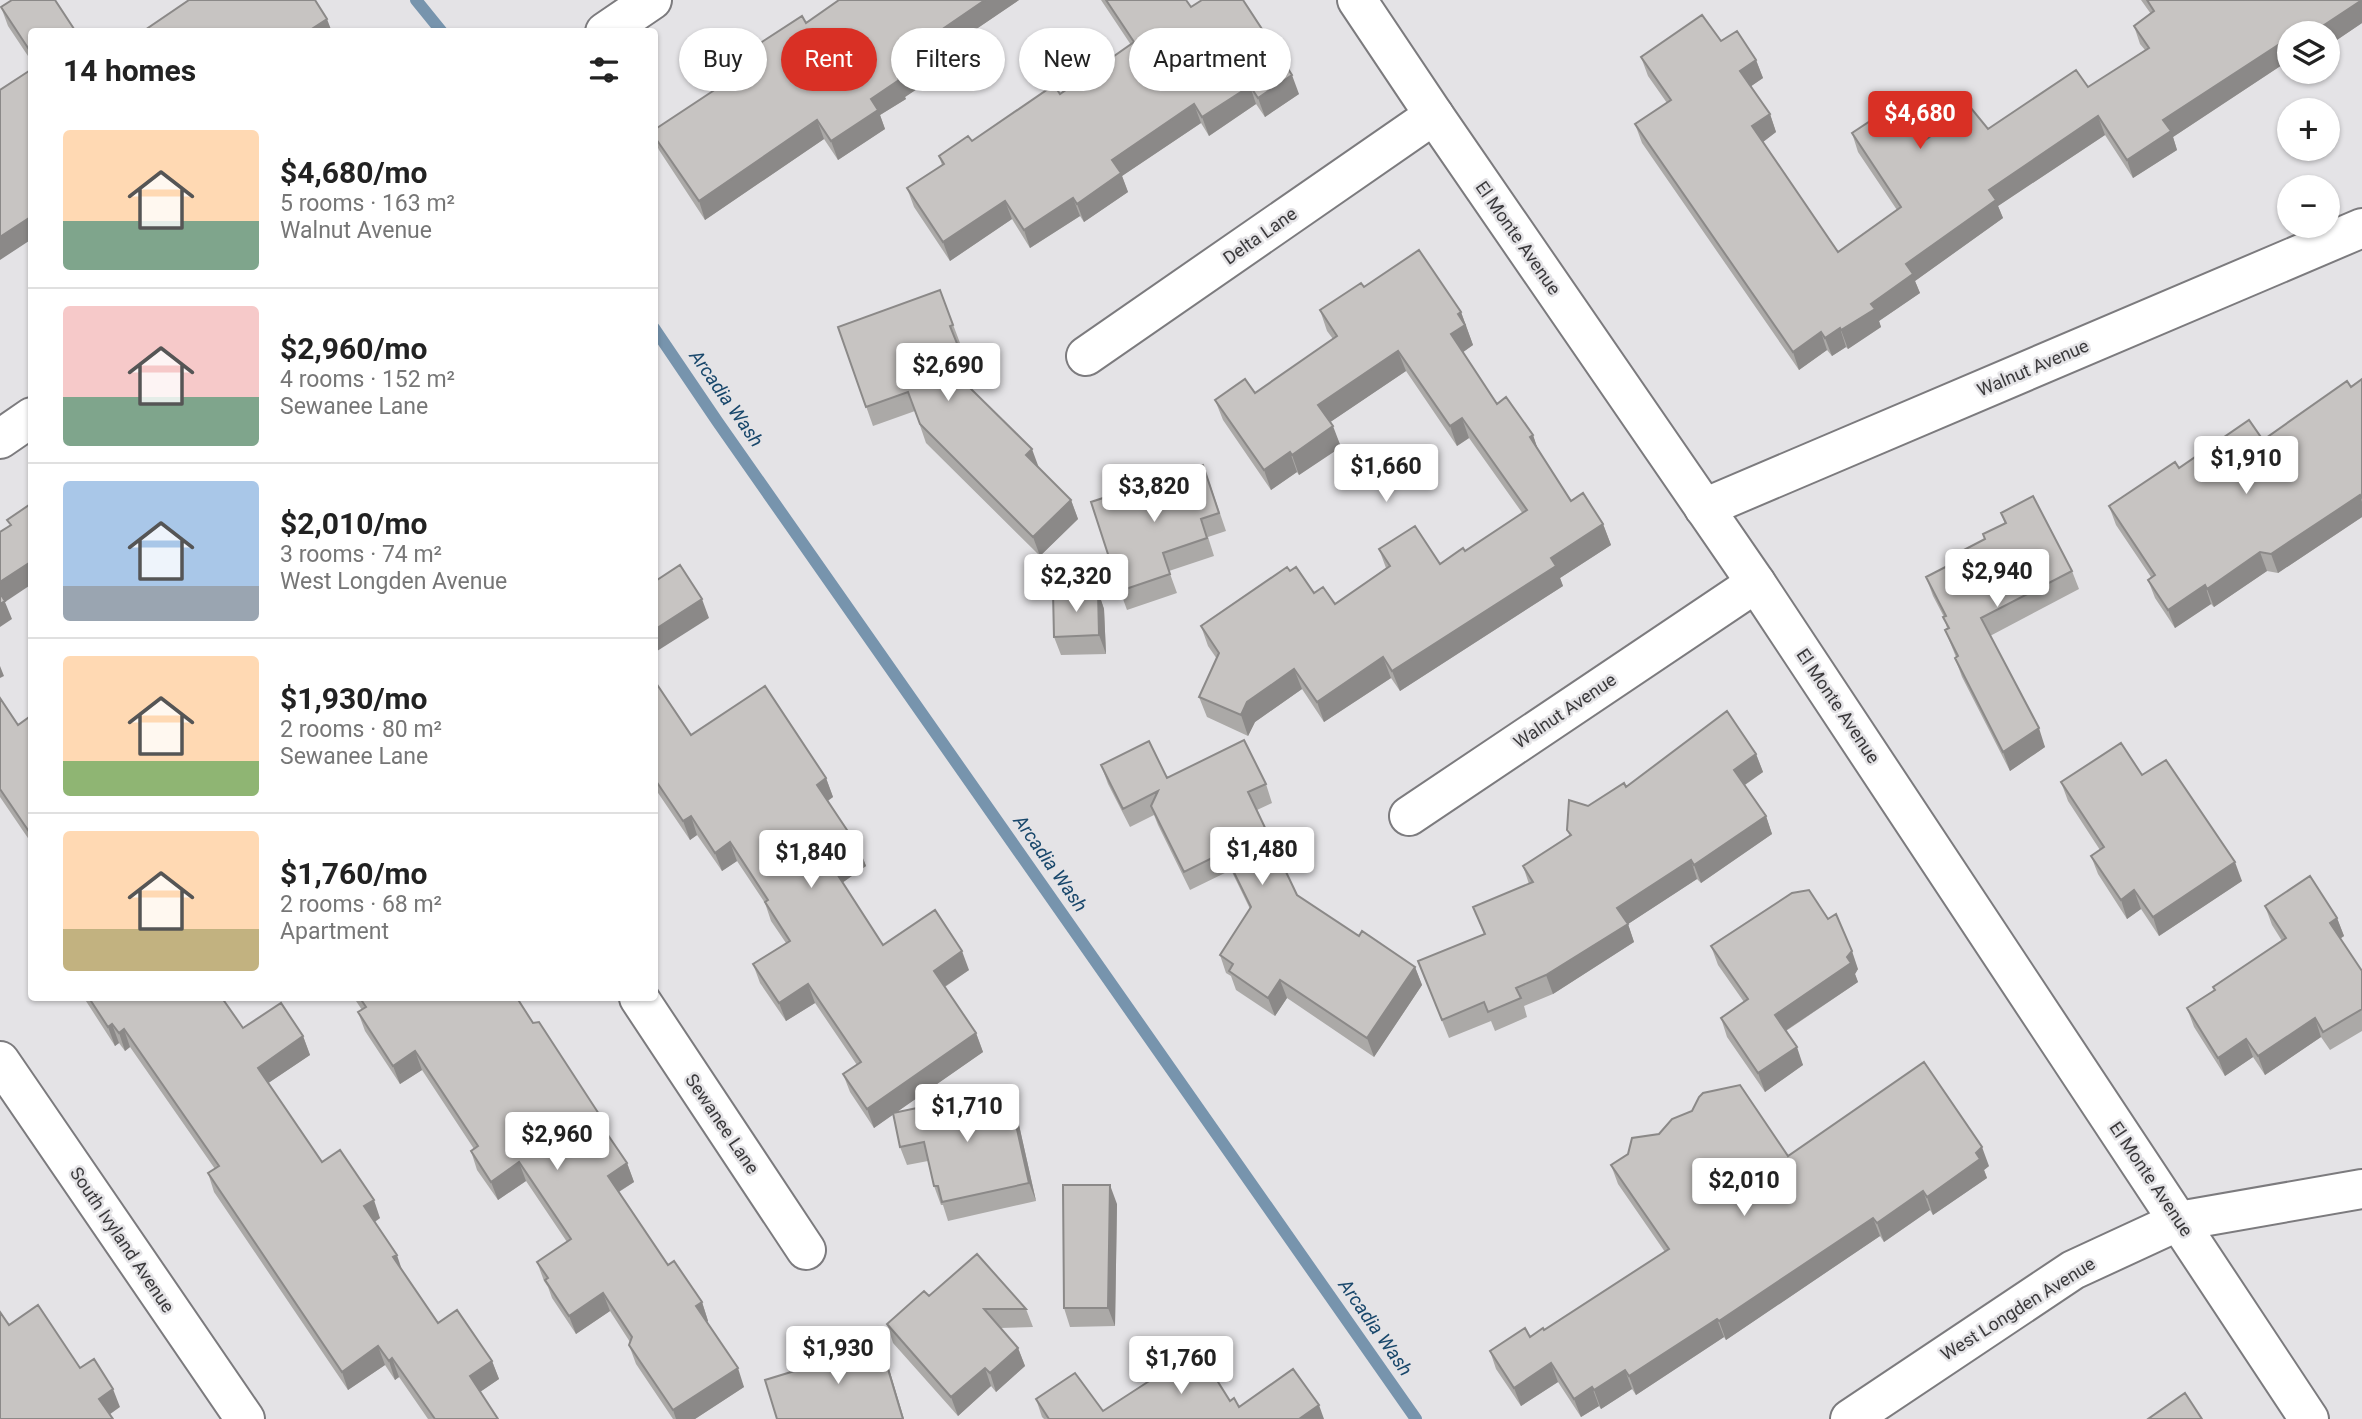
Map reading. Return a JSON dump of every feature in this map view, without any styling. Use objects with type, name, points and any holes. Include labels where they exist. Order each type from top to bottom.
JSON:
[{"type":"street","points":[[611,28],[652,0]]},
{"type":"street","name":"El Monte Avenue","points":[[1357,0],[1756,583],[2309,1419]]},
{"type":"street","name":"Delta Lane","points":[[1086,356],[1434,115]]},
{"type":"street","name":"Walnut Avenue","points":[[1704,508],[2362,228]]},
{"type":"street","points":[[0,439],[28,420]]},
{"type":"street","name":"Walnut Avenue","points":[[1409,816],[1756,583]]},
{"type":"street","name":"Sewanee Lane","points":[[641,1001],[806,1250]]},
{"type":"street","name":"South Ivyland Avenue","points":[[0,1061],[245,1419]]},
{"type":"street","name":"West Longden Avenue","points":[[1850,1419],[2073,1270],[2179,1221],[2362,1189]]},
{"type":"building","points":[[12,0],[55,0],[73,28],[28,28],[28,48],[1,7]]},
{"type":"building","points":[[189,0],[315,0],[327,19],[313,28],[148,28]]},
{"type":"building","points":[[839,0],[985,0],[944,28],[891,28],[891,85],[871,99],[878,110],[831,141],[817,120],[699,201],[658,142],[658,127],[713,91],[767,91],[767,39],[781,30],[781,91],[877,91],[877,28],[783,28],[802,16],[806,23]]},
{"type":"building","points":[[1106,0],[1186,0],[1191,7],[1202,0],[1243,0],[1261,28],[1129,28],[1129,34]]},
{"type":"building","points":[[2147,0],[2362,0],[2330,21],[2277,21],[2277,46],[2163,120],[2171,131],[2127,160],[2098,116],[1989,190],[1996,200],[1906,264],[1913,274],[1871,304],[1875,309],[1825,338],[1821,332],[1793,352],[1635,124],[1671,100],[1641,57],[1702,15],[1721,41],[1737,31],[1756,60],[1740,71],[1770,114],[1752,126],[1838,252],[1901,207],[1852,133],[1899,102],[1925,140],[1971,108],[1988,129],[2076,70],[2088,87],[2149,48],[2134,26],[2154,11]]},
{"type":"building","points":[[1129,46],[1129,91],[1242,91],[1202,117],[1194,104],[1112,160],[1121,173],[1077,204],[1073,198],[1024,230],[1005,201],[943,242],[907,188],[944,164],[939,156],[968,136],[972,141],[1045,91],[1058,91],[1060,94],[1064,91],[1115,91],[1115,55]]},
{"type":"building","points":[[28,72],[28,219],[0,237],[0,90]]},
{"type":"building","points":[[1253,91],[1268,91],[1258,98]]},
{"type":"building","points":[[1419,250],[1461,312],[1458,314],[1465,325],[1451,334],[1497,404],[1506,397],[1533,435],[1530,437],[1571,501],[1583,493],[1603,524],[1551,558],[1556,566],[1392,671],[1383,657],[1317,702],[1294,669],[1247,702],[1241,715],[1199,697],[1219,653],[1201,626],[1287,567],[1290,571],[1296,567],[1314,593],[1323,587],[1335,604],[1390,566],[1379,549],[1415,526],[1440,564],[1463,548],[1465,551],[1527,510],[1462,418],[1450,426],[1398,351],[1318,405],[1333,426],[1292,455],[1290,452],[1264,470],[1215,400],[1245,379],[1255,393],[1337,336],[1320,310],[1361,283],[1364,287]]},
{"type":"building","points":[[940,290],[953,325],[950,326],[970,388],[1032,449],[1026,455],[1071,500],[1033,537],[920,424],[908,392],[866,407],[838,327]]},
{"type":"building","points":[[2362,379],[2362,498],[2360,495],[2271,554],[2260,552],[2207,589],[2205,585],[2168,610],[2148,580],[2155,575],[2109,506],[2175,462],[2179,468],[2249,420],[2263,440],[2347,381],[2351,387]]},
{"type":"building","points":[[1203,465],[1219,513],[1201,519],[1207,538],[1163,553],[1170,574],[1120,591],[1091,502]]},
{"type":"building","points":[[2033,496],[2072,571],[1981,618],[2039,728],[2003,752],[1955,658],[1958,656],[1945,630],[1949,628],[1943,617],[1946,616],[1926,577],[1963,558],[1960,552],[1985,539],[1983,534],[2006,523],[2001,513]]},
{"type":"building","points":[[28,506],[28,564],[0,582],[0,532],[11,525],[7,520]]},
{"type":"building","points":[[680,565],[702,599],[658,627],[658,579]]},
{"type":"building","points":[[1098,591],[1099,635],[1054,637],[1053,592]]},
{"type":"building","points":[[658,686],[691,735],[765,686],[826,778],[817,785],[859,848],[832,866],[883,945],[935,910],[962,951],[934,971],[976,1033],[867,1109],[843,1074],[861,1062],[808,984],[779,1003],[753,964],[790,941],[765,902],[768,900],[730,842],[715,853],[691,816],[683,821],[658,784]]},
{"type":"building","points":[[0,698],[18,725],[28,718],[28,830],[0,789]]},
{"type":"building","points":[[1727,711],[1756,754],[1734,770],[1766,816],[1694,865],[1691,860],[1617,908],[1628,924],[1546,975],[1516,988],[1521,998],[1488,1012],[1484,1002],[1442,1020],[1418,961],[1485,934],[1473,907],[1533,882],[1523,866],[1571,835],[1567,830],[1569,800],[1588,806],[1624,783],[1626,787]]},
{"type":"building","points":[[1244,740],[1266,784],[1248,792],[1297,895],[1359,936],[1362,931],[1415,967],[1367,1038],[1280,980],[1268,998],[1229,971],[1233,964],[1220,955],[1251,907],[1224,852],[1184,872],[1151,806],[1158,791],[1123,809],[1101,765],[1149,741],[1167,778]]},
{"type":"building","points":[[2121,743],[2142,775],[2166,760],[2235,862],[2153,917],[2134,890],[2121,900],[2091,856],[2104,847],[2061,782]]},
{"type":"building","points":[[2310,876],[2337,918],[2330,923],[2362,971],[2362,1009],[2323,1032],[2315,1018],[2258,1056],[2246,1039],[2218,1058],[2187,1008],[2215,990],[2213,987],[2286,938],[2265,906]]},
{"type":"building","points":[[1809,890],[1828,919],[1836,914],[1852,951],[1847,957],[1851,963],[1775,1015],[1797,1047],[1758,1073],[1721,1018],[1748,999],[1711,946],[1792,893]]},
{"type":"building","points":[[91,1001],[224,1001],[243,1028],[281,1003],[303,1036],[258,1068],[322,1162],[340,1150],[374,1200],[364,1206],[397,1255],[393,1257],[438,1323],[457,1310],[492,1361],[470,1376],[498,1419],[435,1419],[392,1358],[389,1361],[378,1346],[342,1372],[208,1173],[219,1166],[124,1029],[119,1033],[112,1024],[108,1027]]},
{"type":"building","points":[[362,1001],[519,1001],[533,1023],[539,1022],[599,1114],[595,1116],[627,1163],[608,1176],[668,1265],[674,1261],[702,1302],[696,1306],[738,1368],[673,1410],[629,1345],[632,1337],[603,1293],[569,1316],[545,1280],[548,1278],[537,1262],[571,1239],[519,1162],[491,1182],[471,1151],[478,1146],[415,1051],[393,1066],[358,1012],[366,1007]]},
{"type":"building","points":[[1924,1062],[1982,1147],[1976,1153],[1980,1159],[1927,1197],[1923,1191],[1877,1223],[1873,1218],[1719,1321],[1717,1319],[1629,1376],[1625,1370],[1574,1399],[1551,1363],[1514,1388],[1490,1351],[1525,1328],[1530,1337],[1543,1328],[1544,1330],[1669,1249],[1611,1165],[1628,1154],[1632,1138],[1659,1134],[1672,1119],[1692,1111],[1703,1093],[1740,1085],[1788,1156]]},
{"type":"building","points":[[1008,1089],[1029,1183],[942,1202],[938,1186],[934,1186],[924,1142],[900,1147],[893,1113]]},
{"type":"building","points":[[1063,1185],[1110,1185],[1108,1308],[1064,1308]]},
{"type":"building","points":[[977,1254],[1026,1309],[984,1309],[1018,1348],[990,1373],[985,1368],[951,1397],[887,1324],[924,1291],[929,1296]]},
{"type":"building","points":[[38,1305],[80,1368],[94,1359],[113,1389],[99,1399],[113,1419],[0,1418],[0,1312],[9,1325]]},
{"type":"building","points":[[878,1336],[903,1419],[777,1419],[765,1380],[814,1365],[811,1356]]},
{"type":"building","points":[[1187,1341],[1210,1376],[1213,1374],[1230,1401],[1234,1398],[1239,1407],[1293,1369],[1319,1405],[1299,1419],[1049,1419],[1036,1399],[1075,1373],[1103,1411],[1160,1374],[1153,1363]]},
{"type":"building","points":[[2185,1393],[2202,1419],[2148,1419]]},
{"type":"waterway","name":"Arcadia Wash","points":[[416,0],[439,28]]},
{"type":"waterway","name":"Arcadia Wash","points":[[658,334],[1416,1419]]}]
